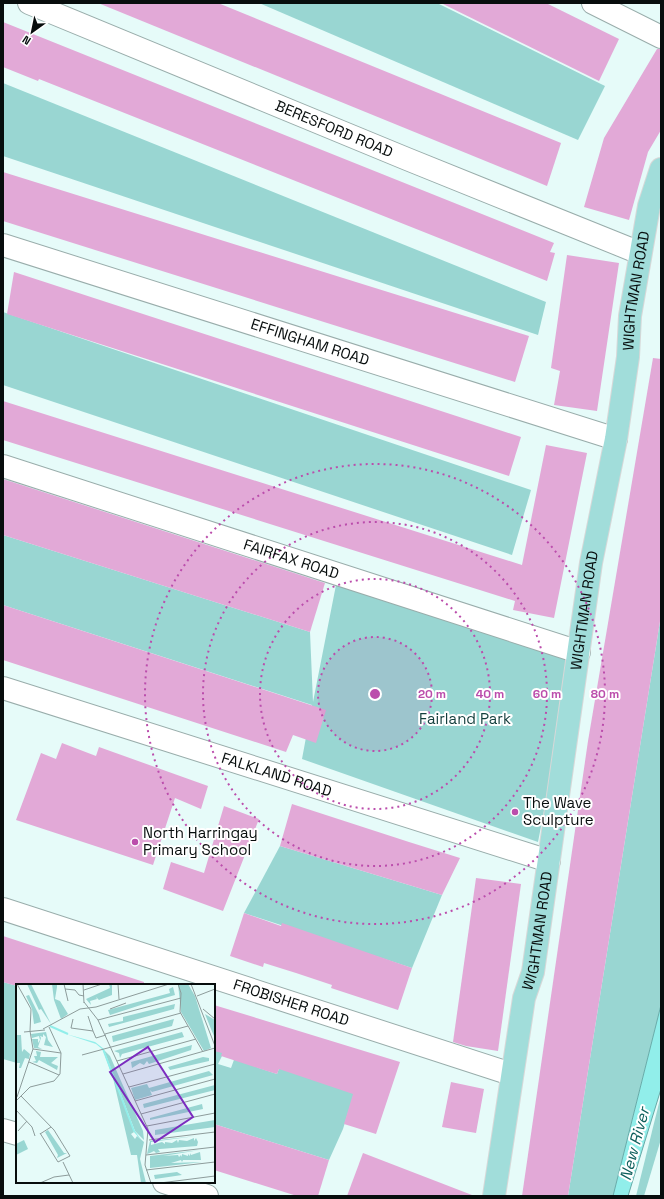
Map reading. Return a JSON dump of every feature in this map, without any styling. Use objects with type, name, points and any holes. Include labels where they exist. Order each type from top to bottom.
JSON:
[{"type":"main road","name":"WIGHTMAN ROAD","points":[[494,1196],[511,1074],[524,998],[532,972],[550,861],[562,763],[591,563],[616,439],[628,357],[630,316],[640,253],[649,206],[661,169]]},
{"type":"street","name":"BERESFORD ROAD","points":[[29,3],[414,162],[640,253]]},
{"type":"street","points":[[593,3],[661,36]]},
{"type":"street","name":"EFFINGHAM ROAD","points":[[3,245],[616,439]]},
{"type":"street","name":"FAIRFAX ROAD","points":[[3,466],[579,652]]},
{"type":"street","name":"FALKLAND ROAD","points":[[3,688],[550,861]]},
{"type":"street","name":"FROBISHER ROAD","points":[[3,909],[511,1074]]},
{"type":"street","points":[[3,1130],[16,1134]]},
{"type":"street","points":[[167,1183],[207,1196]]},
{"type":"green space","points":[[259,3],[437,3],[605,86],[578,140]]},
{"type":"green space","points":[[3,83],[546,302],[538,335],[3,156]]},
{"type":"green space","points":[[3,312],[531,490],[512,555],[3,385]]},
{"type":"green space","name":"Fairland Park","points":[[3,535],[310,632],[313,702],[336,585],[574,656],[538,842],[302,759],[312,705],[3,605]]},
{"type":"green space","points":[[661,615],[661,1005],[613,1196],[568,1196]]},
{"type":"green space","points":[[280,846],[442,895],[412,968],[244,913]]},
{"type":"green space","points":[[3,982],[16,986],[16,1063],[3,1059]]},
{"type":"green space","points":[[227,1046],[218,1064],[231,1068],[235,1057],[277,1074],[285,1052],[360,1074],[343,1129],[329,1160],[215,1124],[215,1051]]},
{"type":"green space","points":[[661,1095],[661,1139],[644,1196],[636,1196]]},
{"type":"water","name":"New River","points":[[661,1005],[661,1089],[628,1196],[613,1196]]},
{"type":"building","points":[[98,3],[218,3],[561,143],[547,186]]},
{"type":"building","points":[[441,3],[546,3],[619,39],[599,81]]},
{"type":"building","points":[[3,22],[554,243],[550,252],[555,253],[547,281],[39,79],[38,81],[3,67]]},
{"type":"building","points":[[657,49],[661,49],[661,130],[648,152],[629,220],[584,207],[604,138]]},
{"type":"building","points":[[3,172],[529,336],[515,382],[3,221]]},
{"type":"building","points":[[567,255],[619,263],[597,411],[554,405],[560,371],[551,368]]},
{"type":"building","points":[[14,272],[521,437],[509,476],[7,314]]},
{"type":"building","points":[[653,358],[661,359],[661,615],[568,1196],[522,1196],[588,741]]},
{"type":"building","points":[[3,401],[522,565],[546,445],[587,453],[554,618],[513,610],[515,601],[3,440]]},
{"type":"building","points":[[3,479],[325,583],[310,632],[3,535]]},
{"type":"building","points":[[3,605],[326,710],[316,743],[293,735],[286,752],[3,660]]},
{"type":"building","points":[[62,743],[96,756],[99,747],[208,786],[201,809],[175,798],[153,865],[16,820],[41,753],[56,759]]},
{"type":"building","points":[[292,804],[460,858],[442,895],[280,846]]},
{"type":"building","points":[[224,806],[259,819],[223,911],[163,889],[171,862],[204,873]]},
{"type":"building","points":[[476,878],[521,884],[498,1051],[466,1046],[453,1042]]},
{"type":"building","points":[[244,913],[281,926],[282,923],[412,968],[398,1010],[331,988],[332,985],[296,973],[264,963],[263,967],[230,956]]},
{"type":"building","points":[[3,936],[144,982],[144,984],[13,985],[3,982]]},
{"type":"building","points":[[215,1005],[400,1062],[376,1134],[344,1124],[353,1094],[279,1069],[277,1074],[267,1071],[221,1056],[222,1053],[215,1051]]},
{"type":"building","points":[[451,1082],[484,1089],[476,1133],[442,1127]]},
{"type":"building","points":[[215,1124],[329,1160],[318,1196],[297,1196],[215,1170]]},
{"type":"building","points":[[363,1153],[472,1195],[472,1196],[347,1196]]},
{"type":"place","name":"The Wave Sculpture","points":[[515,812]]},
{"type":"place","name":"North Harringay Primary School","points":[[135,842]]}]
